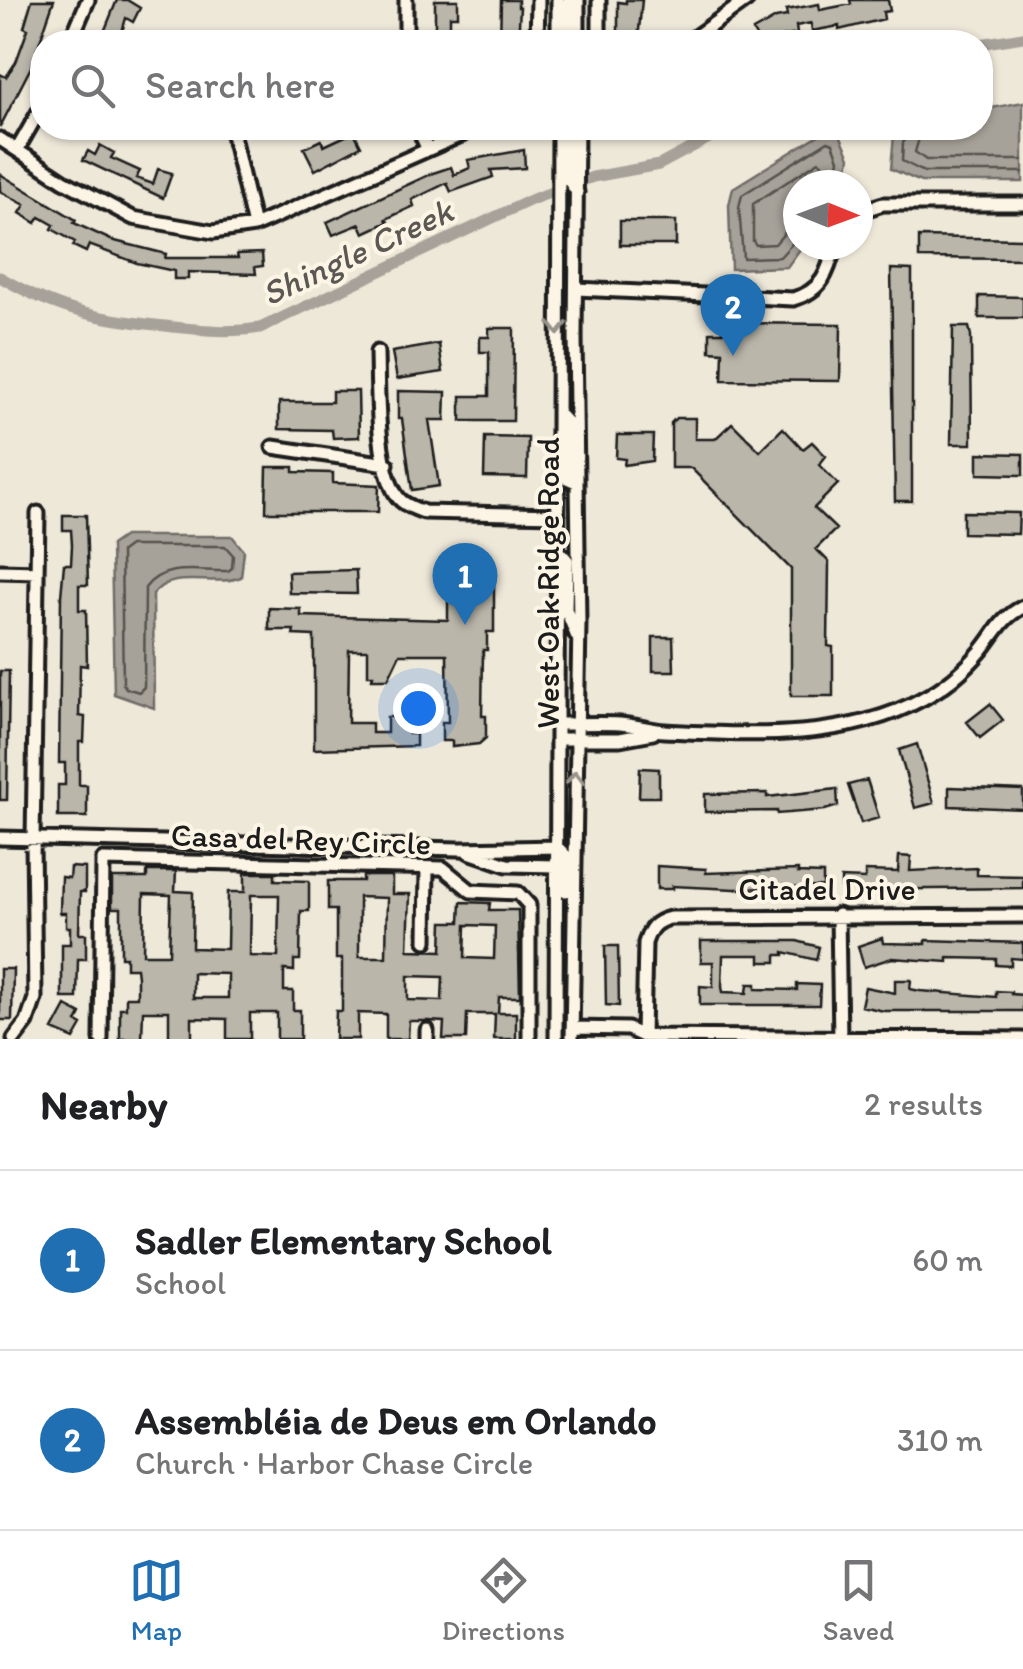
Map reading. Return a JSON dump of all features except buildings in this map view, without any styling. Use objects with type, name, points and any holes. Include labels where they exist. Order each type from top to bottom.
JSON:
[{"type":"street","points":[[75,30],[88,0]]},
{"type":"street","points":[[406,0],[406,30]]},
{"type":"street","points":[[538,0],[538,30]]},
{"type":"street","points":[[558,0],[558,30]]},
{"type":"street","points":[[568,30],[569,0]]},
{"type":"street","points":[[578,0],[578,30]]},
{"type":"street","points":[[599,0],[599,30]]},
{"type":"street","points":[[726,0],[726,14]]},
{"type":"street","points":[[704,30],[746,0]]},
{"type":"street","points":[[17,150],[30,127]]},
{"type":"street","points":[[0,140],[133,218],[212,232],[254,226],[447,140]]},
{"type":"street","points":[[234,140],[254,226]]},
{"type":"street","points":[[423,140],[427,148]]},
{"type":"street","name":"West Oak Ridge Road","points":[[556,1039],[559,140]]},
{"type":"street","points":[[568,140],[568,179],[577,192]]},
{"type":"street","name":"West Oak Ridge Road","points":[[570,1035],[579,641],[577,140]]},
{"type":"street","points":[[873,207],[1023,204]]},
{"type":"street","points":[[576,290],[793,299],[810,294],[823,279],[830,260]]},
{"type":"street","points":[[377,352],[378,419],[396,496],[424,512],[558,514]]},
{"type":"street","points":[[558,414],[568,424],[567,478],[576,482]]},
{"type":"street","points":[[273,447],[387,464]]},
{"type":"street","points":[[14,1039],[27,1022],[36,998],[33,841],[38,513]]},
{"type":"street","points":[[558,550],[567,560],[566,610],[579,641]]},
{"type":"street","points":[[0,571],[37,572]]},
{"type":"street","points":[[558,724],[774,733],[822,730],[894,712],[953,680],[982,650],[998,626],[1023,607]]},
{"type":"street","points":[[558,738],[620,740],[662,731]]},
{"type":"street","points":[[0,838],[460,849],[557,847],[565,855],[566,926],[573,943]]},
{"type":"street","points":[[460,849],[508,865],[556,866]]},
{"type":"street","name":"Casa del Rey Circle","points":[[101,1039],[103,860],[443,868],[471,891],[518,893],[528,905],[529,1039]]},
{"type":"street","points":[[426,942],[427,868]]},
{"type":"street","points":[[838,915],[840,1038]]},
{"type":"street","name":"Citadel Drive","points":[[640,1038],[645,943],[657,922],[670,918],[838,915],[1023,916]]},
{"type":"street","points":[[556,941],[565,962],[570,1035],[628,1029],[640,1038],[1023,1039]]},
{"type":"water","points":[[1023,102],[1023,182],[921,182],[891,169],[894,140],[993,140],[993,108]]},
{"type":"water","points":[[811,140],[842,140],[850,157],[848,170],[783,170],[783,260],[792,260],[787,267],[731,269],[729,205],[733,188]]},
{"type":"water","points":[[124,536],[232,536],[244,551],[241,577],[171,582],[153,594],[154,708],[114,694],[111,545]]},
{"type":"waterway","name":"Shingle Creek","points":[[993,42],[1023,37]]},
{"type":"waterway","name":"Shingle Creek","points":[[0,277],[64,307],[104,317],[206,330],[260,328],[533,199],[593,177],[659,165],[706,140]]},
{"type":"place","name":"Assembléia de Deus em Orlando","points":[[733,356]]},
{"type":"place","name":"Sadler Elementary School","points":[[465,625]]}]
